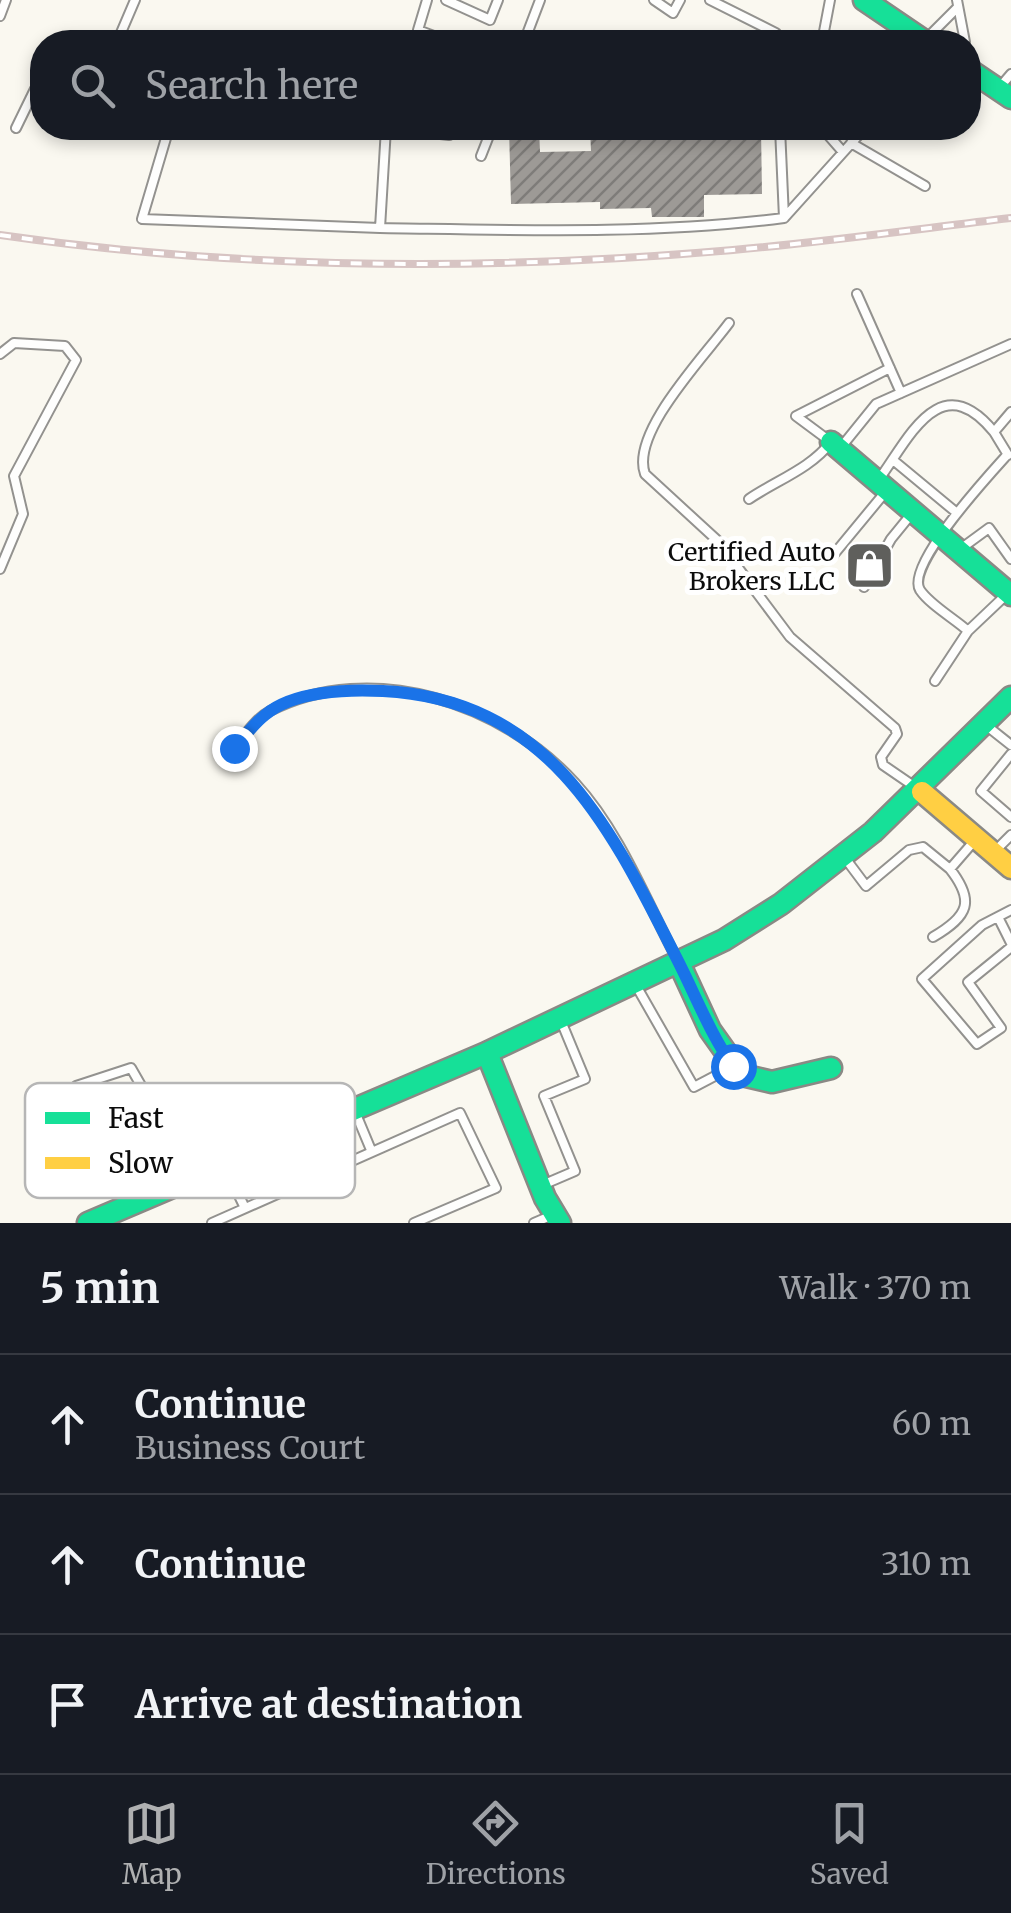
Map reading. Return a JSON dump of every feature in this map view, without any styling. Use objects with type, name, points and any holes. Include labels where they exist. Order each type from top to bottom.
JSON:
[{"type":"main road","points":[[872,3],[908,30]]},
{"type":"main road","points":[[981,75],[1007,87]]},
{"type":"main road","points":[[835,446],[1008,588]]},
{"type":"main road","points":[[355,1110],[680,965],[779,906],[845,858],[922,792],[1011,697]]},
{"type":"main road","points":[[922,792],[1011,868]]},
{"type":"main road","points":[[680,965],[733,1066],[753,1081],[831,1068]]},
{"type":"main road","points":[[487,1053],[557,1219]]},
{"type":"main road","points":[[88,1223],[146,1198]]},
{"type":"lane","points":[[0,14],[6,0]]},
{"type":"lane","points":[[123,30],[135,0]]},
{"type":"lane","points":[[418,30],[427,0]]},
{"type":"lane","points":[[446,0],[490,20],[498,0]]},
{"type":"lane","points":[[529,30],[540,0]]},
{"type":"lane","points":[[654,0],[673,13],[680,0]]},
{"type":"lane","points":[[710,0],[770,30]]},
{"type":"lane","points":[[824,30],[830,0]]},
{"type":"lane","points":[[934,30],[956,4]]},
{"type":"lane","points":[[956,4],[962,30]]},
{"type":"lane","points":[[16,128],[30,93]]},
{"type":"lane","points":[[165,140],[142,219],[380,228],[725,226],[784,218],[854,140]]},
{"type":"lane","points":[[380,228],[386,140]]},
{"type":"lane","points":[[481,156],[487,140]]},
{"type":"lane","points":[[781,140],[784,218]]},
{"type":"lane","points":[[833,140],[844,152]]},
{"type":"lane","points":[[851,143],[924,186]]},
{"type":"lane","points":[[857,294],[901,394]]},
{"type":"lane","points":[[730,323],[648,434],[641,463],[645,474],[718,541],[790,637],[894,728],[897,734],[881,757],[883,765],[922,792]]},
{"type":"lane","points":[[0,354],[14,343],[65,346],[76,360],[14,476],[24,514],[0,569]]},
{"type":"lane","points":[[749,498],[814,464],[876,404],[1011,344]]},
{"type":"lane","points":[[835,446],[796,416],[890,368]]},
{"type":"lane","points":[[830,559],[882,486],[893,460],[920,419],[936,407],[952,404],[970,411],[994,432],[1009,456],[939,534],[918,578],[920,590],[968,632]]},
{"type":"lane","points":[[994,432],[1011,412]]},
{"type":"lane","points":[[893,460],[957,513]]},
{"type":"lane","points":[[864,587],[913,512]]},
{"type":"lane","points":[[958,550],[989,528],[1011,559]]},
{"type":"lane","points":[[934,681],[968,632],[1008,588]]},
{"type":"lane","points":[[234,748],[267,712],[340,692],[400,692],[467,708],[526,740],[577,785],[624,860],[680,965]]},
{"type":"lane","points":[[986,725],[1011,745]]},
{"type":"lane","points":[[1011,754],[981,791],[1011,817]]},
{"type":"lane","points":[[950,869],[985,846],[1011,835]]},
{"type":"lane","points":[[845,858],[866,886],[909,850],[923,848],[950,869],[968,891],[968,898],[948,928],[933,937]]},
{"type":"lane","points":[[998,917],[1011,944],[968,982],[1002,1028],[976,1044],[922,979],[998,917],[1011,910]]},
{"type":"lane","points":[[636,985],[694,1087],[733,1066]]},
{"type":"lane","points":[[540,1186],[575,1170],[544,1096],[585,1079],[560,1019]]},
{"type":"lane","points":[[85,1083],[131,1068],[140,1083]]},
{"type":"lane","points":[[355,1112],[371,1150]]},
{"type":"lane","points":[[355,1157],[460,1113],[496,1188],[414,1223]]},
{"type":"lane","points":[[129,1198],[132,1204]]},
{"type":"lane","points":[[240,1198],[245,1208]]},
{"type":"lane","points":[[212,1223],[267,1198]]},
{"type":"lane","points":[[534,1223],[557,1219]]},
{"type":"building","points":[[509,140],[540,140],[540,152],[591,151],[591,140],[761,140],[762,194],[704,195],[704,217],[652,217],[651,208],[600,209],[600,202],[511,204]]},
{"type":"railway","points":[[0,235],[91,247],[274,261],[458,264],[733,250],[1011,218]]},
{"type":"traffic: fast","points":[[864,0],[908,30]]},
{"type":"traffic: fast","points":[[981,78],[1011,98]]},
{"type":"traffic: fast","points":[[831,442],[1011,595]]},
{"type":"traffic: fast","points":[[355,1109],[484,1054],[724,940],[781,904],[873,832],[1011,697]]},
{"type":"traffic: fast","points":[[680,965],[710,1030],[742,1075],[772,1082],[831,1068]]},
{"type":"traffic: fast","points":[[487,1053],[545,1198],[560,1223]]},
{"type":"traffic: fast","points":[[88,1223],[147,1198]]},
{"type":"traffic: slow","points":[[922,792],[1011,868]]},
{"type":"place","name":"Certified Auto Brokers LLC","points":[[870,566]]},
{"type":"route","points":[[234,748],[267,712],[304,698],[368,690],[435,698],[467,708],[526,740],[555,763],[593,806],[680,965],[718,1046],[733,1066]]}]
